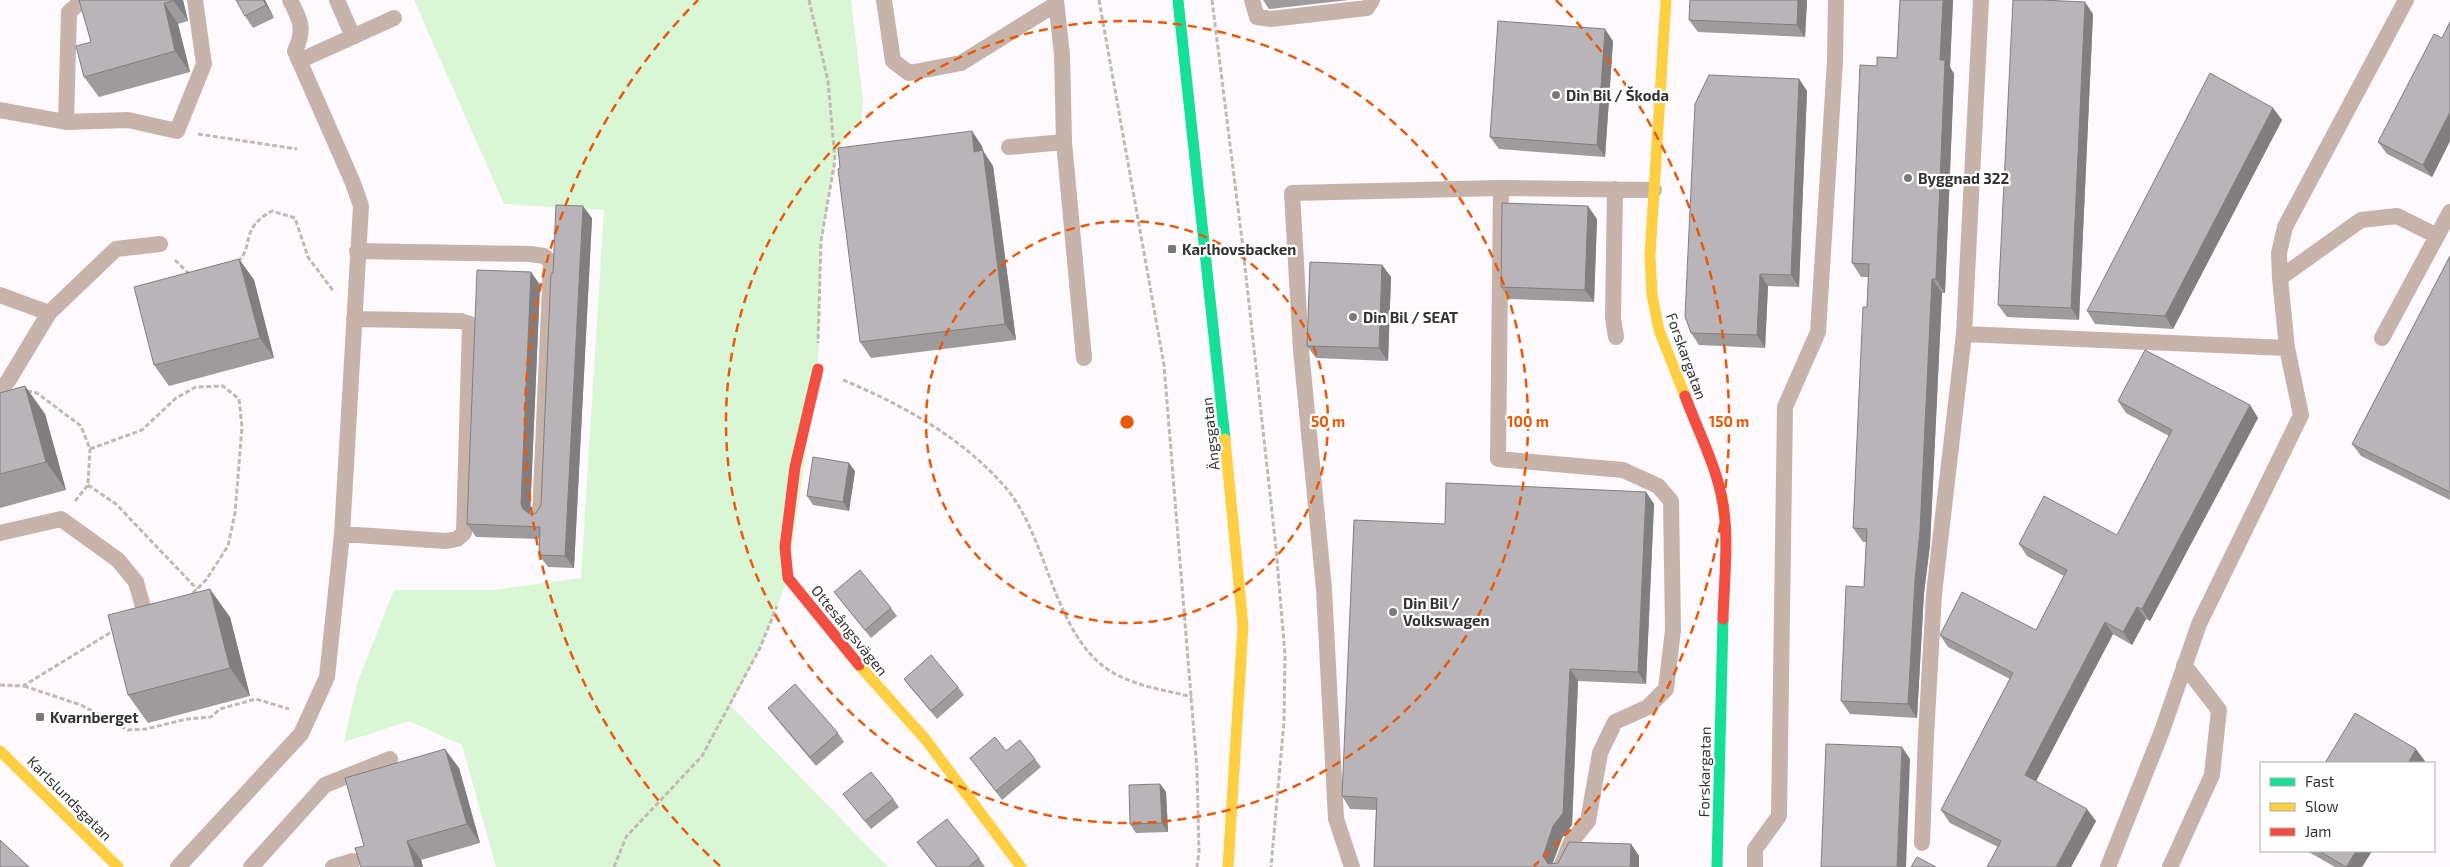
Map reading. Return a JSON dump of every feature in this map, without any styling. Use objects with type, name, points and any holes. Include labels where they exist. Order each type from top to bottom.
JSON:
[{"type":"street","name":"Ängsgatan","points":[[1178,0],[1233,508],[1243,626],[1228,867]]},
{"type":"street","name":"Forskargatan","points":[[1666,0],[1650,255],[1652,295],[1659,330],[1717,479],[1723,504],[1725,527],[1717,867]]},
{"type":"street","points":[[788,578],[785,547],[795,467],[818,369]]},
{"type":"street","name":"Ottesångsvägen","points":[[788,578],[870,678],[926,740],[1021,867]]},
{"type":"street","name":"Karlslundsgatan","points":[[0,751],[118,867]]},
{"type":"lane","points":[[66,122],[69,12],[83,0]]},
{"type":"lane","points":[[0,110],[66,122],[128,120],[177,131],[204,64],[195,0]]},
{"type":"lane","points":[[178,867],[301,734],[326,677],[342,534],[361,206],[359,197],[295,51],[302,36],[300,18],[290,0]]},
{"type":"lane","points":[[336,0],[353,37]]},
{"type":"lane","points":[[884,0],[893,61],[909,73],[960,63],[1051,1],[1062,55],[1064,142],[1084,358]]},
{"type":"lane","points":[[1252,0],[1258,16],[1271,19],[1367,8],[1372,0]]},
{"type":"lane","points":[[1755,867],[1755,849],[1779,816],[1785,407],[1818,332],[1836,0]]},
{"type":"lane","points":[[1922,843],[1934,594],[1964,334],[1982,0]]},
{"type":"lane","points":[[2108,867],[2162,731],[2198,624],[2301,415],[2288,348],[2280,278],[2278,253],[2285,227],[2406,0]]},
{"type":"lane","points":[[299,61],[394,18]]},
{"type":"lane","points":[[1009,147],[1064,142]]},
{"type":"lane","points":[[1352,867],[1336,819],[1324,589],[1301,350],[1292,193],[1501,188],[1654,190]]},
{"type":"lane","points":[[1501,188],[1498,458],[1623,470],[1658,486],[1671,501],[1673,630],[1666,690],[1648,707],[1615,722],[1600,753],[1588,821],[1570,842],[1561,867]]},
{"type":"lane","points":[[1614,189],[1613,318],[1616,337]]},
{"type":"lane","points":[[2382,338],[2450,212]]},
{"type":"lane","points":[[2280,278],[2360,220],[2397,216],[2437,236]]},
{"type":"lane","points":[[1,390],[49,313],[116,249],[160,244]]},
{"type":"lane","points":[[357,251],[531,254],[544,256],[551,262],[540,517]]},
{"type":"lane","points":[[0,294],[49,313]]},
{"type":"lane","points":[[342,534],[446,541],[457,539],[464,533],[470,324],[462,321],[354,319]]},
{"type":"lane","points":[[1964,334],[2288,348]]},
{"type":"lane","points":[[0,533],[61,518],[118,560],[136,582],[143,607]]},
{"type":"lane","points":[[2170,867],[2212,775],[2219,710],[2184,664]]},
{"type":"lane","points":[[251,867],[324,786],[390,759]]},
{"type":"lane","points":[[332,867],[353,861]]},
{"type":"path","points":[[808,0],[828,81],[835,160],[821,242],[818,369],[876,394],[913,414],[975,457],[1007,489],[1026,520],[1071,626],[1094,660],[1125,679],[1192,697]]},
{"type":"path","points":[[1099,0],[1164,365],[1197,770],[1199,852],[1197,867]]},
{"type":"path","points":[[1212,0],[1240,221],[1276,548],[1285,655],[1284,721],[1271,867]]},
{"type":"path","points":[[177,131],[296,149]]},
{"type":"path","points":[[236,264],[242,257],[247,236],[258,218],[272,211],[295,218],[308,257],[354,319]]},
{"type":"path","points":[[160,244],[192,277]]},
{"type":"path","points":[[90,449],[142,430],[176,398],[196,387],[223,386],[239,399],[242,427],[235,513],[228,546],[206,580],[190,596]]},
{"type":"path","points":[[1,390],[17,388],[37,393],[80,426],[90,449],[88,485],[61,518]]},
{"type":"path","points":[[88,485],[116,504],[197,589]]},
{"type":"path","points":[[614,867],[626,837],[702,756],[760,648],[788,578]]},
{"type":"path","points":[[24,686],[119,627],[143,607]]},
{"type":"path","points":[[0,684],[24,686],[81,705],[128,730],[146,730],[188,719],[211,717],[220,709],[256,699],[309,716]]},
{"type":"green space","points":[[414,0],[851,0],[863,100],[861,124],[846,135],[835,160],[821,241],[818,369],[788,578],[760,648],[731,706],[888,867],[496,867],[462,745],[409,721],[344,742],[358,681],[394,590],[494,590],[581,578],[604,210],[504,204]]},
{"type":"building","points":[[79,0],[173,0],[164,3],[175,51],[84,77],[76,46],[91,42]]},
{"type":"building","points":[[236,0],[263,0],[266,5],[245,16]]},
{"type":"building","points":[[1690,0],[1798,0],[1797,25],[1689,20]]},
{"type":"building","points":[[1900,0],[1943,0],[1940,60],[1945,60],[1936,279],[1932,279],[1920,531],[1915,580],[1908,704],[1841,701],[1846,586],[1864,587],[1867,529],[1853,528],[1863,307],[1867,307],[1869,264],[1852,263],[1860,65],[1877,66],[1877,57],[1897,58]]},
{"type":"building","points":[[2013,0],[2085,2],[2071,308],[1998,305]]},
{"type":"building","name":"Din Bil / Škoda","points":[[1498,21],[1605,29],[1597,145],[1490,137]]},
{"type":"building","points":[[2450,22],[2450,112],[2423,165],[2378,142],[2434,34],[2442,38]]},
{"type":"building","points":[[2210,73],[2273,108],[2165,316],[2087,311]]},
{"type":"building","points":[[1709,75],[1799,79],[1791,275],[1760,274],[1757,335],[1691,333],[1685,316],[1695,104]]},
{"type":"building","points":[[972,131],[974,152],[983,150],[1005,324],[860,342],[838,169],[840,168],[838,148]]},
{"type":"building","points":[[1502,203],[1588,206],[1585,290],[1501,287]]},
{"type":"building","points":[[556,205],[583,206],[565,556],[539,555],[540,527],[467,524],[477,270],[531,272],[521,504],[523,509],[530,514],[536,513],[541,505],[551,273],[553,273]]},
{"type":"building","points":[[2450,256],[2450,492],[2352,444]]},
{"type":"building","points":[[239,259],[260,338],[154,365],[134,287]]},
{"type":"building","name":"Din Bil / SEAT","points":[[1310,262],[1382,265],[1379,348],[1307,346]]},
{"type":"building","points":[[2145,350],[2250,405],[2142,609],[2137,607],[2123,632],[2105,622],[2025,775],[2087,809],[2056,867],[1987,867],[2001,841],[1941,810],[2013,673],[1940,635],[1962,592],[2036,630],[2067,570],[2019,544],[2044,496],[2117,535],[2172,430],[2118,401]]},
{"type":"building","points":[[25,386],[46,462],[0,474],[0,393]]},
{"type":"building","points":[[813,457],[849,463],[843,502],[807,496]]},
{"type":"building","points":[[1446,483],[1646,492],[1638,672],[1570,669],[1563,813],[1553,826],[1543,856],[1548,864],[1558,863],[1569,842],[1631,844],[1630,867],[1374,867],[1377,798],[1342,796],[1354,520],[1445,524]]},
{"type":"building","points":[[860,570],[891,608],[865,630],[834,592]]},
{"type":"building","points":[[210,589],[230,668],[128,695],[108,615]]},
{"type":"building","points":[[931,655],[958,687],[931,711],[904,679]]},
{"type":"building","points":[[795,684],[838,733],[810,757],[768,708]]},
{"type":"building","points":[[2355,713],[2416,749],[2409,762],[2326,762]]},
{"type":"building","points":[[995,737],[1006,751],[1020,740],[1035,759],[996,791],[970,758]]},
{"type":"building","points":[[1826,744],[1902,747],[1897,867],[1821,867]]},
{"type":"building","points":[[445,749],[467,824],[407,841],[415,867],[361,867],[355,848],[364,846],[345,778]]},
{"type":"building","points":[[871,772],[893,799],[865,821],[843,794]]},
{"type":"building","points":[[1160,784],[1162,823],[1130,824],[1129,785]]},
{"type":"building","points":[[947,819],[979,858],[968,867],[937,867],[917,842]]},
{"type":"building","points":[[0,840],[29,867],[0,867]]},
{"type":"building","points":[[2321,852],[2355,852],[2346,867]]},
{"type":"building","points":[[1917,857],[1936,867],[1911,867]]},
{"type":"traffic: fast","points":[[1178,0],[1225,439]]},
{"type":"traffic: fast","points":[[1717,867],[1723,619]]},
{"type":"traffic: slow","points":[[1666,0],[1650,255],[1652,295],[1659,330],[1685,396]]},
{"type":"traffic: slow","points":[[1225,439],[1243,626],[1228,867]]},
{"type":"traffic: slow","points":[[859,665],[926,740],[1021,867]]},
{"type":"traffic: slow","points":[[0,751],[118,867]]},
{"type":"traffic: jam","points":[[818,369],[795,467],[785,547],[788,578],[859,665]]},
{"type":"traffic: jam","points":[[1685,396],[1712,463],[1723,504],[1726,547],[1723,619]]},
{"type":"place","name":"Din Bil / Škoda","points":[[1556,95]]},
{"type":"place","name":"Byggnad 322","points":[[1908,178]]},
{"type":"place","name":"Karlhovsbacken","points":[[1172,249]]},
{"type":"place","name":"Din Bil / SEAT","points":[[1353,317]]},
{"type":"place","name":"Din Bil / Volkswagen","points":[[1393,612]]},
{"type":"place","name":"Kvarnberget","points":[[40,717]]}]
